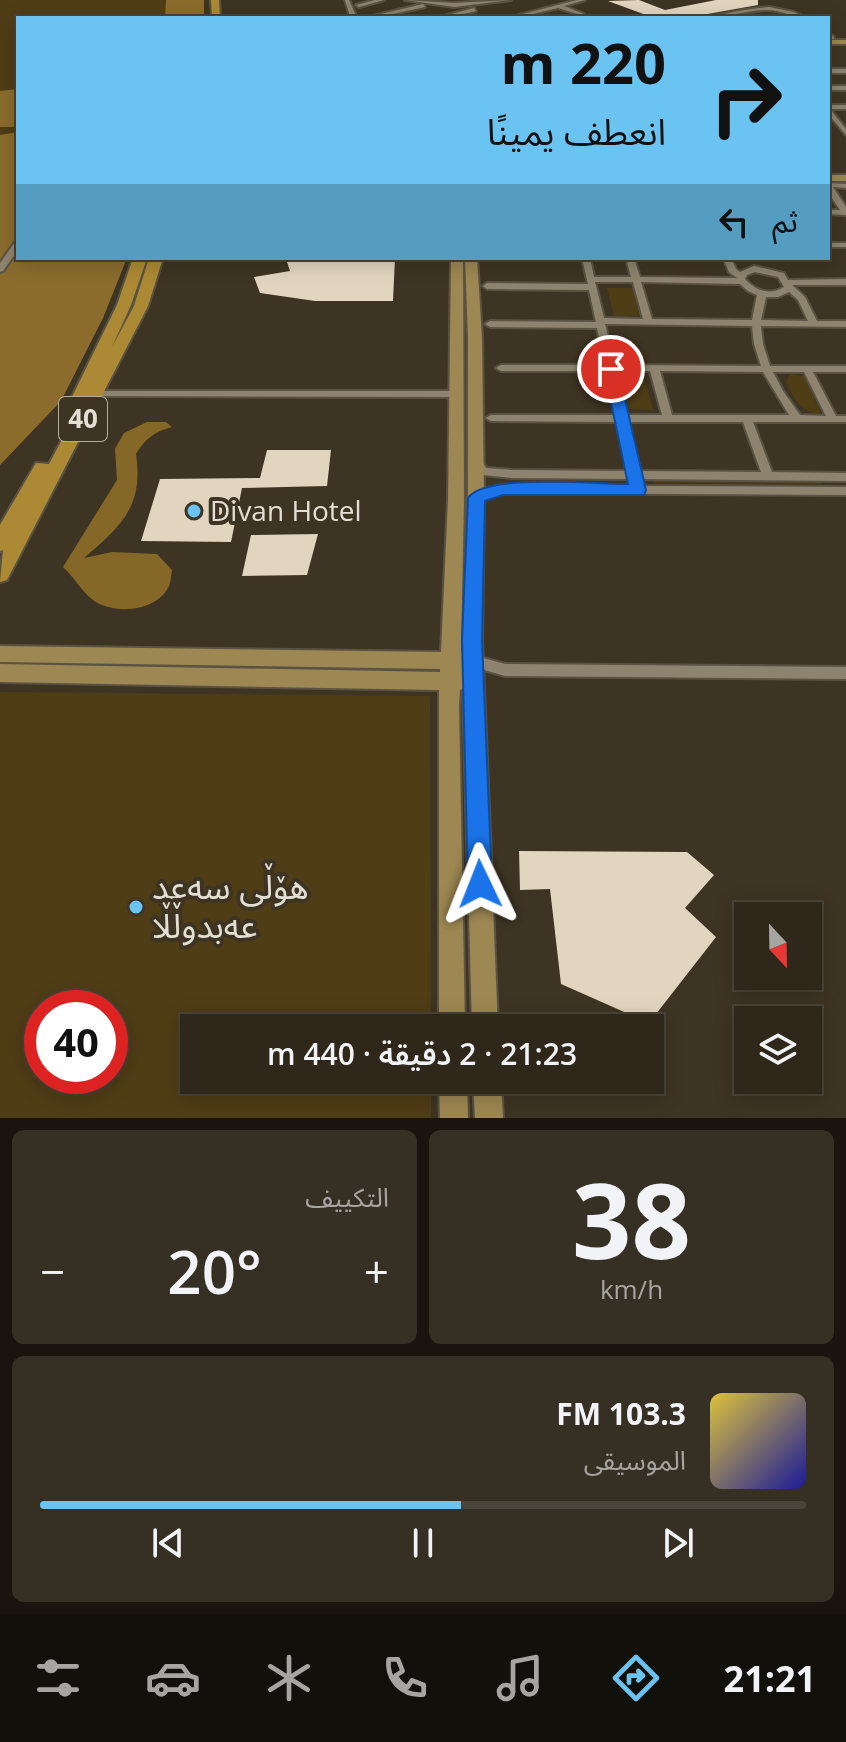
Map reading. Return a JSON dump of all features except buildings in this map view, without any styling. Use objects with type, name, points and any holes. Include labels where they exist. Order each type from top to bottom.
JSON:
[{"type":"main road","name":"40","points":[[0,574],[124,305],[139,260]]},
{"type":"main road","name":"40","points":[[0,543],[36,493],[97,394],[141,306],[155,260]]},
{"type":"street","points":[[359,5],[382,0]]},
{"type":"street","points":[[407,0],[431,4],[510,1],[535,12]]},
{"type":"street","points":[[518,16],[583,0]]},
{"type":"street","points":[[448,16],[510,1]]},
{"type":"street","points":[[376,16],[431,4]]},
{"type":"street","points":[[472,4],[479,9]]},
{"type":"street","points":[[719,16],[785,5],[800,16]]},
{"type":"street","points":[[526,6],[535,12]]},
{"type":"street","points":[[559,6],[582,15]]},
{"type":"street","points":[[830,110],[846,133]]},
{"type":"street","points":[[830,189],[846,212]]},
{"type":"street","points":[[0,269],[16,247]]},
{"type":"street","points":[[457,260],[476,498],[473,671],[485,1014]]},
{"type":"street","points":[[452,1014],[450,671],[456,394],[466,356],[471,260]]},
{"type":"street","points":[[586,260],[638,490]]},
{"type":"street","points":[[631,260],[648,321]]},
{"type":"street","points":[[728,260],[732,270],[749,289],[762,294],[783,293],[789,284]]},
{"type":"street","points":[[742,279],[748,271],[770,266],[802,299],[814,324]]},
{"type":"street","points":[[487,286],[742,279]]},
{"type":"street","points":[[789,284],[846,282]]},
{"type":"street","points":[[762,294],[754,323],[767,369],[797,419]]},
{"type":"street","points":[[490,324],[648,321],[846,324]]},
{"type":"street","points":[[501,368],[846,369]]},
{"type":"street","points":[[654,369],[668,419]]},
{"type":"street","points":[[807,369],[833,419]]},
{"type":"street","points":[[97,394],[456,394]]},
{"type":"street","points":[[491,418],[846,419]]},
{"type":"street","points":[[747,419],[768,476]]},
{"type":"street","points":[[474,458],[483,471],[634,476],[846,477]]},
{"type":"street","points":[[832,477],[843,491]]},
{"type":"street","points":[[476,498],[485,492],[503,489],[843,491]]},
{"type":"street","points":[[0,654],[450,671]]},
{"type":"street","points":[[0,673],[505,670],[846,673]]},
{"type":"street","points":[[453,1094],[454,1118]]},
{"type":"street","points":[[488,1094],[489,1118]]},
{"type":"shaded area","points":[[0,0],[198,0],[198,16],[16,16],[16,260],[126,260],[103,318],[61,401],[0,465]]},
{"type":"shaded area","points":[[166,0],[204,0],[204,16],[165,16]]},
{"type":"shaded area","points":[[16,89],[16,127],[0,127],[0,91]]},
{"type":"shaded area","points":[[16,132],[16,260],[126,260],[103,318],[61,401],[0,465],[0,135]]},
{"type":"shaded area","points":[[607,288],[633,288],[641,315],[614,316]]},
{"type":"shaded area","points":[[790,374],[805,376],[819,414],[802,407],[794,397],[786,381]]},
{"type":"shaded area","points":[[621,375],[644,376],[653,410],[629,409]]},
{"type":"shaded area","points":[[147,422],[166,422],[172,427],[151,436],[140,448],[136,454],[138,472],[133,502],[118,525],[84,558],[112,552],[157,554],[172,570],[170,582],[162,596],[154,602],[133,609],[111,608],[90,597],[63,567],[117,480],[115,449],[124,433]]},
{"type":"shaded area","points":[[654,479],[820,481],[822,484],[655,483]]},
{"type":"shaded area","points":[[0,692],[430,696],[431,1014],[180,1014],[180,1094],[431,1094],[431,1118],[0,1118]]},
{"type":"place","name":"Divan Hotel","points":[[194,511]]},
{"type":"place","name":"ھۆڵی سەعد عەبدوڵڵا","points":[[136,907]]},
{"type":"route","points":[[480,884],[472,640],[476,498],[485,492],[503,489],[638,490],[611,369]]}]
